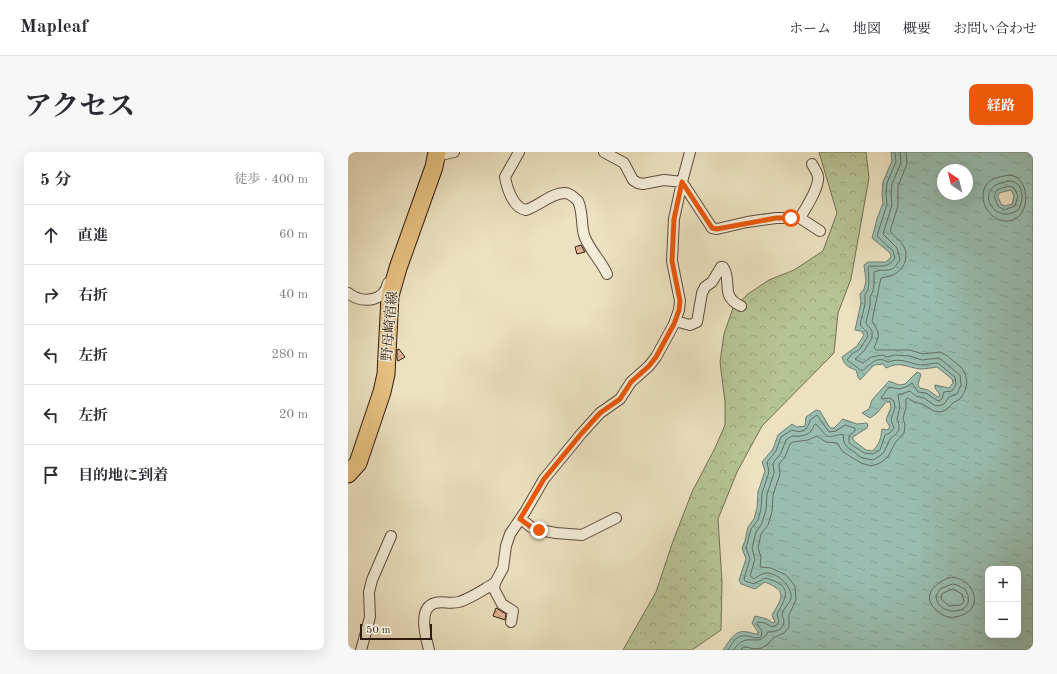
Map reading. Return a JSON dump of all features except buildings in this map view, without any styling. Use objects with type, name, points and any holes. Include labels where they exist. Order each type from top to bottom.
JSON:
[{"type":"main road","name":"野母崎宿線","points":[[348,474],[358,463],[371,427],[386,374],[390,296],[434,167],[437,154]]},
{"type":"street","points":[[437,154],[454,152]]},
{"type":"street","points":[[519,152],[505,177],[510,194],[516,203],[522,209],[526,210],[555,195],[566,193],[572,196],[578,201],[587,243],[592,253],[603,265],[607,274]]},
{"type":"street","points":[[604,152],[624,163],[633,180],[638,183],[643,184],[664,180],[682,182]]},
{"type":"street","points":[[510,622],[513,611],[502,604],[494,589],[495,583],[504,568],[506,546],[510,534],[544,479],[600,413],[620,399],[631,382],[649,366],[656,357],[675,322],[680,301],[672,261],[674,219],[690,152]]},
{"type":"street","points":[[800,218],[818,180],[818,176],[812,164]]},
{"type":"street","points":[[682,182],[712,228],[717,229],[776,218],[800,218],[820,231]]},
{"type":"street","points":[[675,322],[690,325],[697,322],[702,293],[705,287],[712,282],[721,267],[723,267],[726,272],[730,297],[733,302],[741,306]]},
{"type":"street","points":[[348,293],[363,300],[380,296],[388,285],[388,278],[392,274],[397,273]]},
{"type":"street","points":[[520,519],[531,527],[539,530],[582,535],[616,518]]},
{"type":"street","points":[[361,650],[370,617],[369,592],[372,580],[391,536]]},
{"type":"street","points":[[429,650],[424,618],[426,610],[431,604],[437,602],[448,604],[460,602],[495,583]]},
{"type":"green space","points":[[819,152],[866,152],[869,178],[851,279],[838,313],[834,353],[762,426],[737,472],[718,519],[722,582],[721,630],[692,650],[623,650],[656,592],[672,544],[692,492],[725,425],[725,402],[720,362],[724,334],[733,308],[748,294],[769,280],[794,270],[823,251],[837,213]]},
{"type":"water","points":[[891,152],[1033,152],[1033,650],[723,650],[733,636],[739,632],[758,634],[752,623],[755,616],[767,619],[773,623],[775,622],[772,615],[780,599],[780,592],[772,585],[765,582],[755,589],[741,584],[739,580],[746,559],[742,548],[748,527],[754,519],[757,508],[758,492],[765,471],[762,462],[773,449],[778,435],[792,424],[797,427],[805,426],[806,417],[816,410],[820,411],[830,428],[834,428],[843,419],[857,424],[867,423],[867,428],[853,437],[853,440],[866,450],[872,451],[875,449],[881,438],[882,429],[887,430],[890,427],[886,420],[891,407],[890,402],[886,402],[877,413],[870,418],[862,413],[869,409],[872,400],[889,381],[899,385],[905,384],[917,372],[921,374],[918,385],[920,388],[928,390],[938,397],[940,395],[935,388],[935,385],[949,388],[953,383],[952,379],[937,367],[920,369],[903,365],[895,365],[886,368],[883,364],[874,365],[860,380],[856,370],[847,366],[842,357],[857,346],[864,335],[861,331],[855,330],[861,303],[860,294],[864,289],[866,281],[864,265],[868,262],[886,262],[891,257],[890,253],[872,238],[883,203],[883,182],[892,161]],"holes":[[[1011,190],[1014,196],[1012,204],[1005,206],[1001,204],[998,197],[999,193]]]},
{"type":"route","points":[[539,530],[531,527],[520,519],[544,479],[600,413],[620,399],[631,382],[649,366],[656,357],[674,324],[679,310],[680,301],[672,261],[674,219],[682,182],[690,192],[697,207],[712,228],[717,229],[747,222],[776,218],[791,218]]}]
